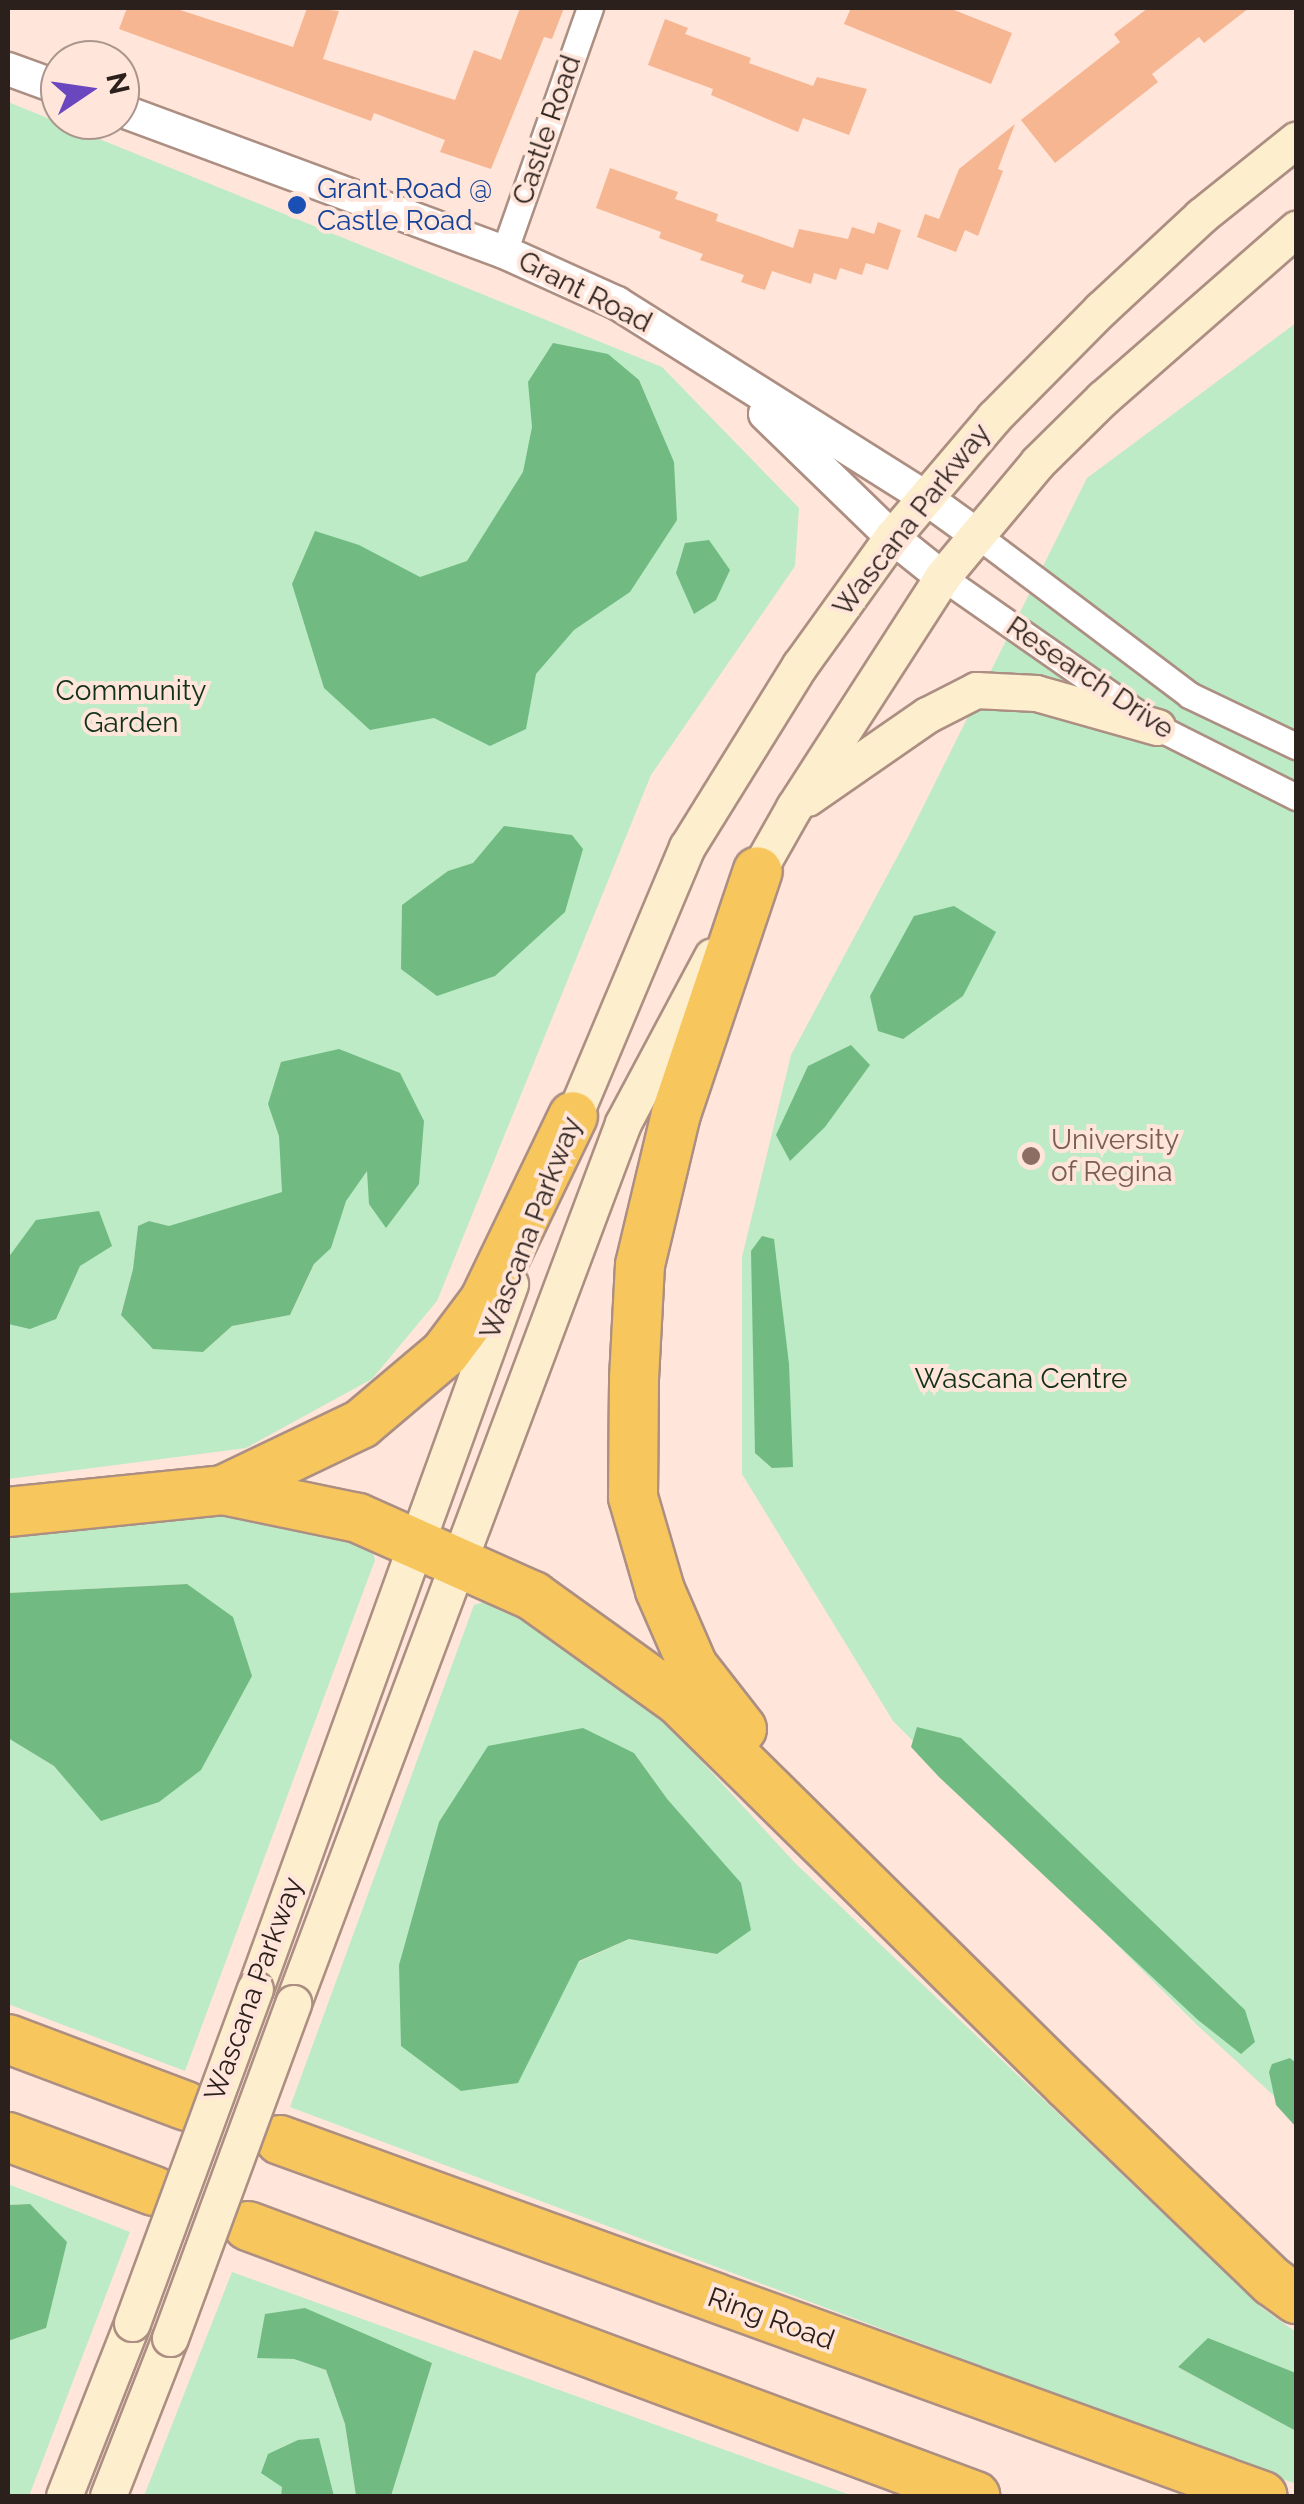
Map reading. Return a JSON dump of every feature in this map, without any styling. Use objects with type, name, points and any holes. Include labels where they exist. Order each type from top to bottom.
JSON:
[{"type":"highway","points":[[758,871],[676,1114],[640,1264],[632,1497],[660,1590],[694,1666],[852,1869]]},
{"type":"highway","points":[[222,1490],[361,1424],[445,1353],[484,1301],[573,1116]]},
{"type":"highway","points":[[8,1512],[222,1490],[358,1518],[533,1596],[679,1701],[1068,2084],[1273,2282],[1296,2299]]},
{"type":"highway","points":[[8,2039],[186,2106]]},
{"type":"highway","points":[[8,2136],[154,2191]]},
{"type":"highway","name":"Ring Road","points":[[280,2140],[1263,2496]]},
{"type":"highway","points":[[248,2226],[974,2496]]},
{"type":"main road","name":"Wascana Parkway","points":[[64,2496],[132,2323],[414,1540],[573,1116],[687,847],[800,665],[923,496],[994,416],[1101,309],[1202,216],[1296,140]]},
{"type":"main road","name":"Wascana Parkway","points":[[108,2496],[624,1123],[794,807],[942,577],[1038,462],[1104,398],[1296,230]]},
{"type":"main road","points":[[794,807],[927,714],[976,690],[1036,694],[1158,727]]},
{"type":"street","name":"Castle Road","points":[[504,252],[590,8]]},
{"type":"street","points":[[8,69],[40,81]]},
{"type":"street","name":"Grant Road","points":[[140,117],[504,252],[617,302],[923,496],[976,535]]},
{"type":"street","name":"Grant Road","points":[[707,360],[892,537],[942,577]]},
{"type":"street","name":"Research Drive","points":[[976,535],[1189,696],[1296,746]]},
{"type":"street","name":"Research Drive","points":[[942,577],[1158,727],[1296,797]]},
{"type":"green space","name":"Community Garden","points":[[8,102],[40,115],[40,140],[102,140],[662,367],[799,508],[795,566],[651,775],[437,1301],[372,1379],[246,1448],[8,1479],[8,1324],[30,1328],[69,1288],[80,1266],[8,1259]],"holes":[[[149,1221],[314,1264],[290,1315],[232,1326],[203,1352],[121,1314],[133,1269],[138,1226]]]},
{"type":"green space","name":"Wascana Centre","points":[[1296,323],[1296,2116],[1197,2025],[893,1721],[742,1474],[742,1257],[791,1055],[909,835],[1087,478]]},
{"type":"green space","points":[[553,343],[608,354],[639,380],[674,462],[677,520],[630,592],[574,630],[536,674],[526,729],[490,746],[434,718],[370,730],[324,688],[292,584],[315,531],[359,545],[420,577],[467,561],[523,472],[532,427],[528,382]]},
{"type":"green space","points":[[709,540],[730,570],[716,600],[694,614],[676,573],[685,543]]},
{"type":"green space","points":[[504,826],[572,835],[583,849],[565,912],[495,976],[437,996],[401,969],[402,905],[448,871],[473,863]]},
{"type":"green space","points":[[954,906],[996,932],[963,996],[903,1039],[878,1031],[870,996],[914,916]]},
{"type":"green space","points":[[851,1045],[870,1065],[825,1127],[790,1161],[776,1135],[808,1066]]},
{"type":"green space","points":[[339,1049],[400,1073],[424,1121],[419,1184],[386,1228],[369,1204],[367,1171],[346,1201],[331,1248],[314,1264],[290,1315],[232,1326],[203,1352],[153,1349],[121,1315],[133,1269],[138,1226],[149,1221],[169,1226],[282,1192],[279,1136],[268,1104],[281,1062]]},
{"type":"green space","points":[[99,1211],[112,1246],[80,1266],[56,1319],[30,1329],[8,1324],[8,1258],[36,1220]]},
{"type":"green space","points":[[762,1236],[774,1239],[789,1364],[793,1467],[772,1468],[755,1453],[751,1251]]},
{"type":"green space","points":[[213,1507],[369,1539],[375,1560],[185,2071],[8,2004],[8,1738],[54,1766],[102,1820],[187,1584],[8,1593],[8,1527]]},
{"type":"green space","points":[[187,1584],[233,1617],[252,1676],[201,1770],[159,1802],[101,1821],[54,1766],[8,1738],[8,1593]]},
{"type":"green space","points":[[494,1599],[626,1679],[795,1863],[1262,2308],[1296,2332],[1296,2373],[1208,2339],[1178,2367],[1296,2431],[1296,2484],[290,2107],[474,1605]],"holes":[[[634,1753],[668,1800],[717,1954],[629,1939],[579,1962]]]},
{"type":"green space","points":[[917,1727],[961,1738],[1245,2010],[1255,2042],[1241,2054],[1198,2020],[939,1777],[911,1747]]},
{"type":"green space","points":[[583,1728],[634,1753],[668,1800],[741,1883],[751,1930],[717,1954],[629,1939],[579,1961],[518,2083],[461,2091],[401,2046],[399,1965],[439,1822],[488,1746]]},
{"type":"green space","points":[[1290,2058],[1296,2063],[1296,2127],[1276,2105],[1269,2072],[1272,2064]]},
{"type":"green space","points":[[8,2184],[130,2232],[29,2496],[8,2496],[8,2341],[46,2328],[30,2204],[8,2205]]},
{"type":"green space","points":[[30,2204],[67,2242],[46,2328],[8,2341],[8,2205]]},
{"type":"green space","points":[[232,2272],[853,2496],[391,2496],[432,2363],[294,2359],[326,2370],[345,2424],[356,2496],[334,2496],[318,2438],[282,2487],[281,2496],[144,2496]]},
{"type":"green space","points":[[305,2308],[432,2363],[391,2496],[356,2496],[345,2424],[326,2370],[294,2359],[257,2358],[265,2314]]},
{"type":"green space","points":[[1208,2338],[1296,2373],[1296,2431],[1178,2367]]},
{"type":"green space","points":[[319,2438],[334,2496],[281,2496],[282,2487],[261,2473],[268,2454],[298,2440]]},
{"type":"building","points":[[127,8],[174,8],[293,47],[307,8],[339,11],[323,59],[455,100],[474,50],[501,60],[520,8],[564,8],[552,39],[544,37],[491,169],[440,152],[445,140],[374,113],[371,121],[119,29]]},
{"type":"building","points":[[851,8],[949,8],[1012,33],[991,84],[844,24]]},
{"type":"building","points":[[1148,8],[1249,8],[1204,43],[1199,37],[1152,74],[1158,82],[1055,163],[1021,120],[1120,42],[1114,34]]},
{"type":"building","points":[[665,19],[688,28],[685,34],[751,58],[749,63],[813,86],[817,77],[867,89],[849,135],[803,118],[798,132],[711,95],[713,89],[648,65]]},
{"type":"building","points":[[1015,124],[998,169],[1003,171],[978,236],[965,230],[956,252],[917,237],[925,214],[939,219],[959,169]]},
{"type":"building","points":[[610,168],[678,192],[675,199],[718,214],[716,221],[793,248],[799,229],[848,239],[852,227],[874,234],[878,222],[901,230],[888,270],[866,263],[862,275],[840,268],[836,280],[814,273],[811,284],[772,271],[765,290],[741,282],[744,275],[700,260],[703,254],[659,238],[661,232],[596,208]]},
{"type":"place","name":"Grant Road @ Castle Road","points":[[297,205]]},
{"type":"place","name":"University of Regina","points":[[1031,1156]]}]
